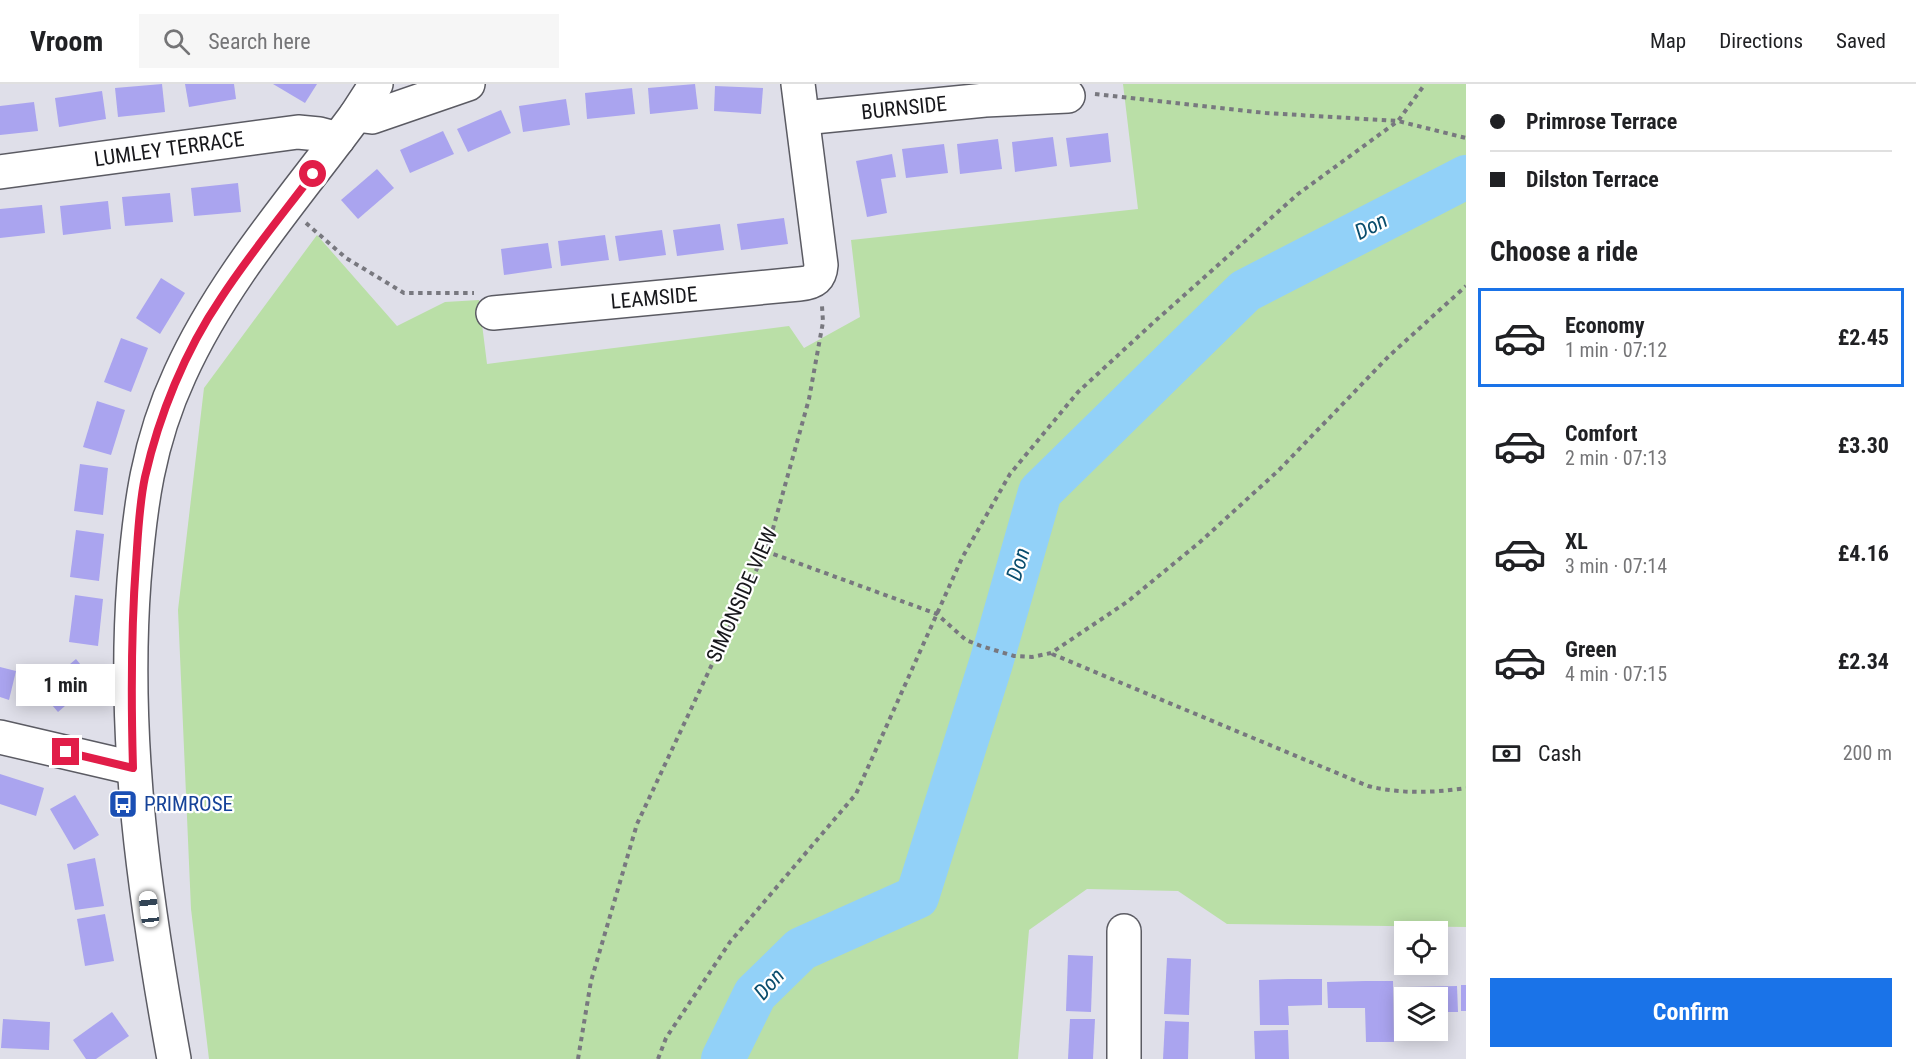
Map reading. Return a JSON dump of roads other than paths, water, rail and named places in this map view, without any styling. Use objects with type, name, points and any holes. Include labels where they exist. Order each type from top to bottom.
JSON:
[{"type":"street","points":[[174,1059],[154,948],[133,768],[130,701],[132,610],[145,478],[162,417],[179,375],[220,298],[347,127],[376,84]]},
{"type":"street","name":"LUMLEY TERRACE","points":[[0,172],[298,132],[319,134],[347,127],[468,84]]},
{"type":"street","points":[[798,84],[802,118]]},
{"type":"street","name":"BURNSIDE","points":[[802,118],[1050,92]]},
{"type":"street","name":"LEAMSIDE","points":[[489,303],[813,281],[821,273],[821,265],[802,118]]},
{"type":"street","points":[[0,737],[133,768]]},
{"type":"street","points":[[1124,931],[1124,1059]]},
{"type":"waterway","name":"Don","points":[[723,1059],[755,994],[801,949],[917,897],[991,663],[1040,492],[1245,291],[1466,177]]},
{"type":"place","name":"PRIMROSE","points":[[123,804]]}]
